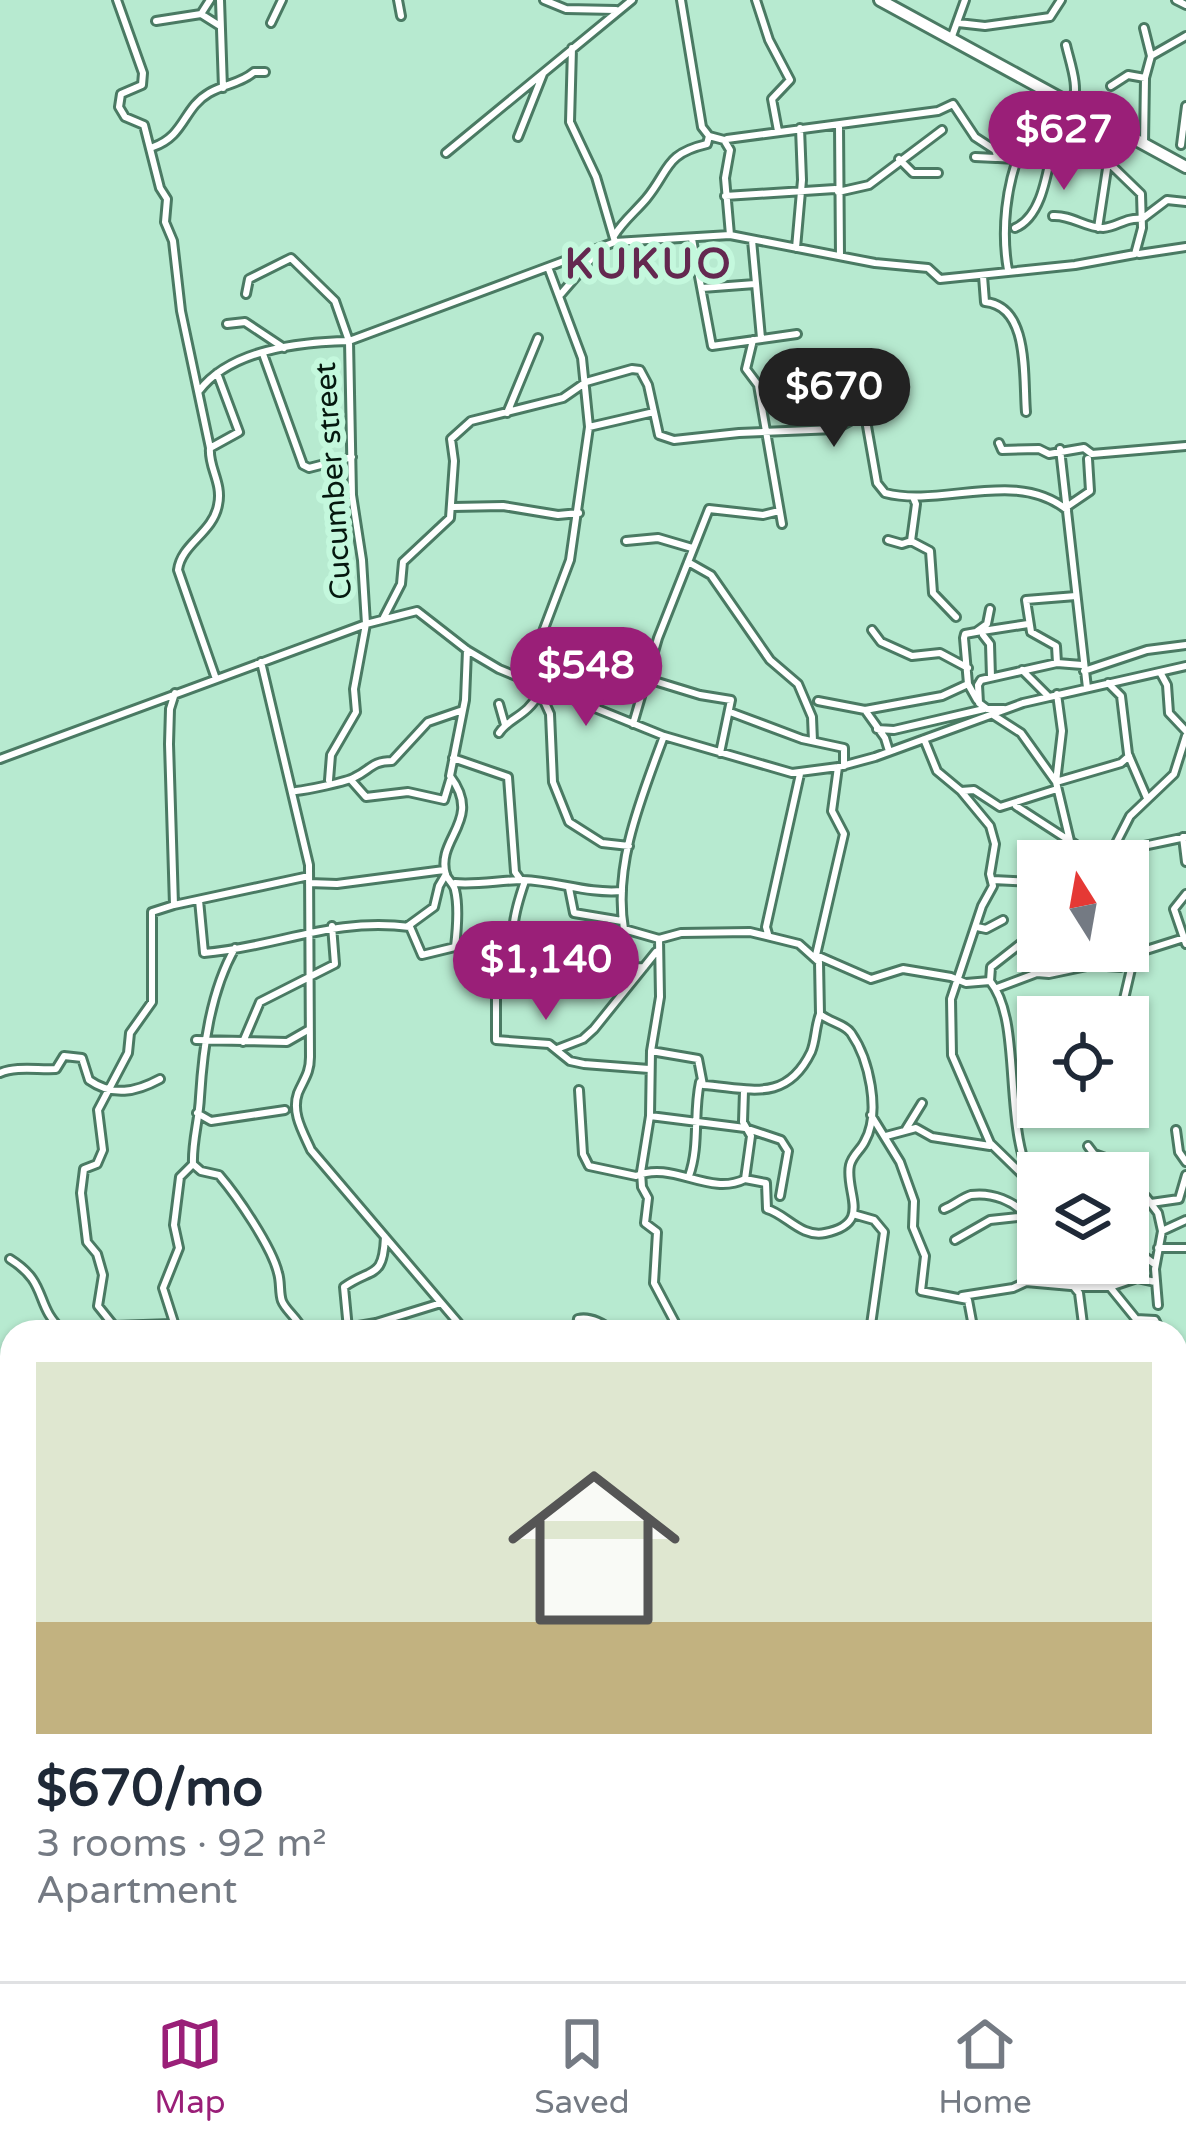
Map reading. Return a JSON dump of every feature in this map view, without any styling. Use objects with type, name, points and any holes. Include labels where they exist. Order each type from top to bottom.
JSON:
[{"type":"main road","points":[[880,0],[1186,167]]},
{"type":"street","points":[[117,0],[143,73],[142,85],[121,94],[119,107],[125,117],[144,125],[153,147],[160,188],[167,200],[165,222],[173,241],[209,459],[219,483],[218,509],[209,529],[182,554],[178,570],[217,679]]},
{"type":"street","points":[[201,14],[210,0]]},
{"type":"street","points":[[220,0],[224,88]]},
{"type":"street","points":[[271,23],[282,0]]},
{"type":"street","points":[[398,0],[401,16]]},
{"type":"street","points":[[544,0],[566,10],[617,10]]},
{"type":"street","points":[[446,153],[632,0]]},
{"type":"street","points":[[614,239],[673,157],[706,144],[709,136],[698,110],[681,0]]},
{"type":"street","points":[[756,0],[790,80],[772,98],[778,131]]},
{"type":"street","points":[[951,39],[965,0]]},
{"type":"street","points":[[958,22],[986,26],[1050,17],[1061,0]]},
{"type":"street","points":[[1176,0],[1186,4]]},
{"type":"street","points":[[156,21],[201,14],[221,26]]},
{"type":"street","points":[[1144,28],[1151,56],[1145,78],[1144,144]]},
{"type":"street","points":[[1151,56],[1186,36]]},
{"type":"street","points":[[1015,228],[1024,224],[1043,190],[1058,116],[1070,104],[1076,83],[1066,45]]},
{"type":"street","points":[[572,48],[570,122],[596,177],[614,239]]},
{"type":"street","points":[[518,137],[543,71]]},
{"type":"street","points":[[153,147],[173,139],[207,93],[242,82],[254,72],[265,72]]},
{"type":"street","points":[[1111,86],[1124,75],[1145,78]]},
{"type":"street","points":[[1008,270],[1005,219],[1016,159],[1037,136],[1034,114],[1046,91]]},
{"type":"street","points":[[709,136],[724,140],[839,125],[953,104],[975,137],[995,150],[998,158]]},
{"type":"street","points":[[1180,145],[1186,106]]},
{"type":"street","points":[[839,125],[840,256]]},
{"type":"street","points":[[796,248],[800,128]]},
{"type":"street","points":[[725,196],[869,185],[942,130]]},
{"type":"street","points":[[1098,228],[1108,162],[1124,134]]},
{"type":"street","points":[[724,140],[730,151],[725,196],[730,235]]},
{"type":"street","points":[[976,157],[1016,159]]},
{"type":"street","points":[[899,159],[913,173],[938,173]]},
{"type":"street","points":[[1108,162],[1138,188],[1142,219],[1135,254]]},
{"type":"street","points":[[1053,215],[1070,216],[1098,228],[1112,227],[1126,218],[1142,219],[1167,200],[1186,202]]},
{"type":"street","name":"Cucumber street","points":[[329,780],[331,755],[356,712],[354,688],[366,624],[352,495],[350,341],[614,239],[730,235],[928,268],[940,279],[983,276]]},
{"type":"street","points":[[692,239],[712,346],[796,334]]},
{"type":"street","points":[[752,240],[757,339],[746,369],[758,386],[782,524]]},
{"type":"street","points":[[1026,412],[1014,316],[1002,304],[984,301],[983,276],[1186,247]]},
{"type":"street","points":[[561,294],[599,248]]},
{"type":"street","points":[[199,392],[214,375],[239,361],[284,348],[350,341],[335,301],[292,258],[249,279],[246,294]]},
{"type":"street","points":[[524,679],[570,560],[589,428],[586,382],[561,294],[548,267]]},
{"type":"street","points":[[702,289],[755,284]]},
{"type":"street","points":[[227,324],[245,322],[284,348]]},
{"type":"street","points":[[507,412],[538,338]]},
{"type":"street","points":[[263,354],[303,465],[309,468],[352,457]]},
{"type":"street","points":[[383,619],[401,584],[403,562],[446,524],[453,507],[452,435],[466,423],[562,398],[586,382],[640,370],[662,438],[835,429],[871,400]]},
{"type":"street","points":[[196,374],[214,375]]},
{"type":"street","points":[[210,448],[239,432],[214,375]]},
{"type":"street","points":[[864,409],[879,489],[893,496],[1026,492],[1049,498],[1067,510]]},
{"type":"street","points":[[589,428],[654,412]]},
{"type":"street","points":[[999,443],[1002,450],[1039,449],[1049,454],[1060,449],[1084,448],[1092,454],[1186,446]]},
{"type":"street","points":[[1060,449],[1087,688]]},
{"type":"street","points":[[1067,510],[1073,499],[1090,491],[1088,459]]},
{"type":"street","points":[[911,541],[918,498]]},
{"type":"street","points":[[453,507],[503,506],[578,514]]},
{"type":"street","points":[[633,724],[658,638],[713,507],[763,515],[779,511]]},
{"type":"street","points":[[626,541],[658,538],[692,548]]},
{"type":"street","points":[[888,540],[911,541],[930,551],[933,593],[956,617]]},
{"type":"street","points":[[688,562],[711,575],[770,660],[798,683],[812,717],[813,741]]},
{"type":"street","points":[[1057,662],[1056,646],[1031,632],[1026,600],[1077,596]]},
{"type":"street","points":[[979,633],[991,620],[990,609]]},
{"type":"street","points":[[0,748],[2,758],[366,624],[419,611],[466,650],[542,689],[664,736],[772,769],[800,773],[842,767],[924,739],[986,709]]},
{"type":"street","points":[[1028,624],[965,634],[968,683],[986,709],[1021,733],[1057,785]]},
{"type":"street","points":[[872,630],[881,642],[912,656],[940,652],[968,668]]},
{"type":"street","points":[[979,633],[990,644],[991,677]]},
{"type":"street","points":[[537,645],[730,700],[720,753]]},
{"type":"street","points":[[986,709],[978,685],[991,677],[1057,662],[1083,668],[1147,650],[1186,645]]},
{"type":"street","points":[[350,779],[366,797],[408,792],[444,800],[465,692],[466,650]]},
{"type":"street","points":[[261,662],[294,791],[309,879],[309,1075],[297,1096],[298,1119],[311,1150],[455,1320]]},
{"type":"street","points":[[877,729],[1008,709],[1186,666]]},
{"type":"street","points":[[1022,670],[1052,696],[1062,730],[1057,785],[1070,840]]},
{"type":"street","points":[[1115,840],[1127,820],[1174,774],[1186,734],[1168,713],[1167,685],[1160,671]]},
{"type":"street","points":[[818,701],[866,710],[942,696],[968,683]]},
{"type":"street","points":[[1108,683],[1121,696],[1129,756],[1147,798]]},
{"type":"street","points":[[499,734],[505,724],[528,711],[542,689]]},
{"type":"street","points":[[542,689],[550,714],[553,782],[569,822],[602,843],[629,846]]},
{"type":"street","points":[[174,905],[169,744],[175,693]]},
{"type":"street","points":[[499,704],[505,724]]},
{"type":"street","points":[[866,710],[889,751]]},
{"type":"street","points":[[294,791],[321,788],[329,780],[350,779],[373,763],[392,761],[428,722],[460,711]]},
{"type":"street","points":[[700,1082],[766,1092],[808,1057],[820,1015],[816,955],[844,834],[832,812],[844,748],[730,712]]},
{"type":"street","points":[[664,736],[629,846],[622,891],[622,921],[627,932],[659,939],[717,931],[768,934],[871,979],[902,970],[1009,987],[1044,972]]},
{"type":"street","points":[[924,739],[937,771],[990,826],[995,844],[993,880],[956,979],[950,1012],[952,1055],[994,1147],[1017,1169]]},
{"type":"street","points":[[961,791],[974,790],[1000,807],[1016,805],[1057,785],[1121,764],[1129,756]]},
{"type":"street","points":[[453,758],[508,777],[515,872],[522,880]]},
{"type":"street","points":[[768,934],[800,773]]},
{"type":"street","points":[[199,900],[204,953],[332,926],[408,926],[430,913],[464,813],[459,789],[450,776]]},
{"type":"street","points":[[1016,805],[1068,840]]},
{"type":"street","points":[[1149,844],[1184,837],[1186,862]]},
{"type":"street","points":[[109,1320],[98,1306],[103,1275],[97,1254],[87,1242],[81,1193],[84,1169],[97,1164],[103,1150],[98,1109],[128,1053],[130,1033],[152,1002],[152,912],[309,879],[337,884],[444,870],[453,883],[456,944],[422,956],[408,926]]},
{"type":"street","points":[[453,883],[500,885],[522,880],[622,891]]},
{"type":"street","points":[[519,990],[525,966],[518,958],[514,917],[522,880]]},
{"type":"street","points":[[993,880],[1017,882]]},
{"type":"street","points":[[569,888],[574,913],[622,921]]},
{"type":"street","points":[[1149,948],[1185,941],[1174,908],[1186,894]]},
{"type":"street","points":[[977,927],[986,929],[1004,920]]},
{"type":"street","points":[[243,1042],[260,1002],[335,964],[332,926]]},
{"type":"street","points":[[456,944],[514,938]]},
{"type":"street","points":[[659,939],[660,997],[641,1172],[648,1198],[645,1223],[657,1232],[654,1283],[674,1320]]},
{"type":"street","points":[[496,942],[496,1040],[549,1044],[584,1064],[649,1069]]},
{"type":"street","points":[[1017,947],[988,971],[1006,1017],[1021,1152]]},
{"type":"street","points":[[235,948],[206,1040],[191,1144],[193,1164],[201,1172],[218,1175],[254,1222],[279,1274],[281,1300],[298,1320]]},
{"type":"street","points":[[557,1049],[594,1030],[658,950]]},
{"type":"street","points":[[562,969],[644,967]]},
{"type":"street","points":[[820,1015],[851,1034],[872,1078],[867,1137],[850,1166],[854,1214]]},
{"type":"street","points":[[196,1040],[287,1042],[308,1030]]},
{"type":"street","points":[[651,1051],[698,1059],[696,1157],[689,1176]]},
{"type":"street","points":[[0,1072],[56,1069],[70,1055],[82,1058],[89,1080],[108,1090],[142,1089],[160,1079]]},
{"type":"street","points":[[579,1090],[583,1154],[589,1166],[612,1174],[689,1176],[717,1185],[731,1186],[745,1179],[766,1184],[767,1209],[776,1211],[786,1223],[819,1234],[830,1232],[854,1214]]},
{"type":"street","points":[[744,1091],[745,1128],[751,1136],[745,1179]]},
{"type":"street","points":[[886,1136],[906,1129],[922,1103]]},
{"type":"street","points":[[196,1113],[212,1121],[284,1110]]},
{"type":"street","points":[[870,1113],[900,1162],[914,1202],[913,1227],[925,1256],[922,1291],[961,1296],[1026,1282],[1078,1287],[1110,1287],[1137,1278],[1155,1282]]},
{"type":"street","points":[[650,1116],[745,1128],[782,1140],[788,1151],[780,1196]]},
{"type":"street","points":[[906,1129],[994,1147]]},
{"type":"street","points":[[1176,1130],[1179,1152],[1186,1162]]},
{"type":"street","points":[[1088,1146],[1092,1152]]},
{"type":"street","points":[[171,1320],[163,1288],[179,1248],[174,1226],[180,1177],[193,1164]]},
{"type":"street","points":[[1155,1270],[1162,1231],[1151,1203],[1179,1199],[1186,1175]]},
{"type":"street","points":[[944,1209],[970,1195],[1017,1204]]},
{"type":"street","points":[[854,1214],[874,1220],[884,1232],[872,1320]]},
{"type":"street","points":[[955,1240],[990,1220],[1017,1217]]},
{"type":"street","points":[[1162,1231],[1186,1220]]},
{"type":"street","points":[[348,1320],[344,1287],[377,1272],[383,1262],[385,1236]]},
{"type":"street","points":[[1158,1248],[1186,1248]]},
{"type":"street","points":[[1149,1257],[1158,1305]]},
{"type":"street","points":[[10,1259],[32,1273],[52,1320]]},
{"type":"street","points":[[1078,1284],[1082,1320]]},
{"type":"street","points":[[1110,1287],[1136,1319],[1156,1320]]},
{"type":"street","points":[[961,1296],[973,1309],[973,1320]]},
{"type":"street","points":[[382,1320],[441,1304]]},
{"type":"district","name":"KUKUO","points":[[649,263]]}]
